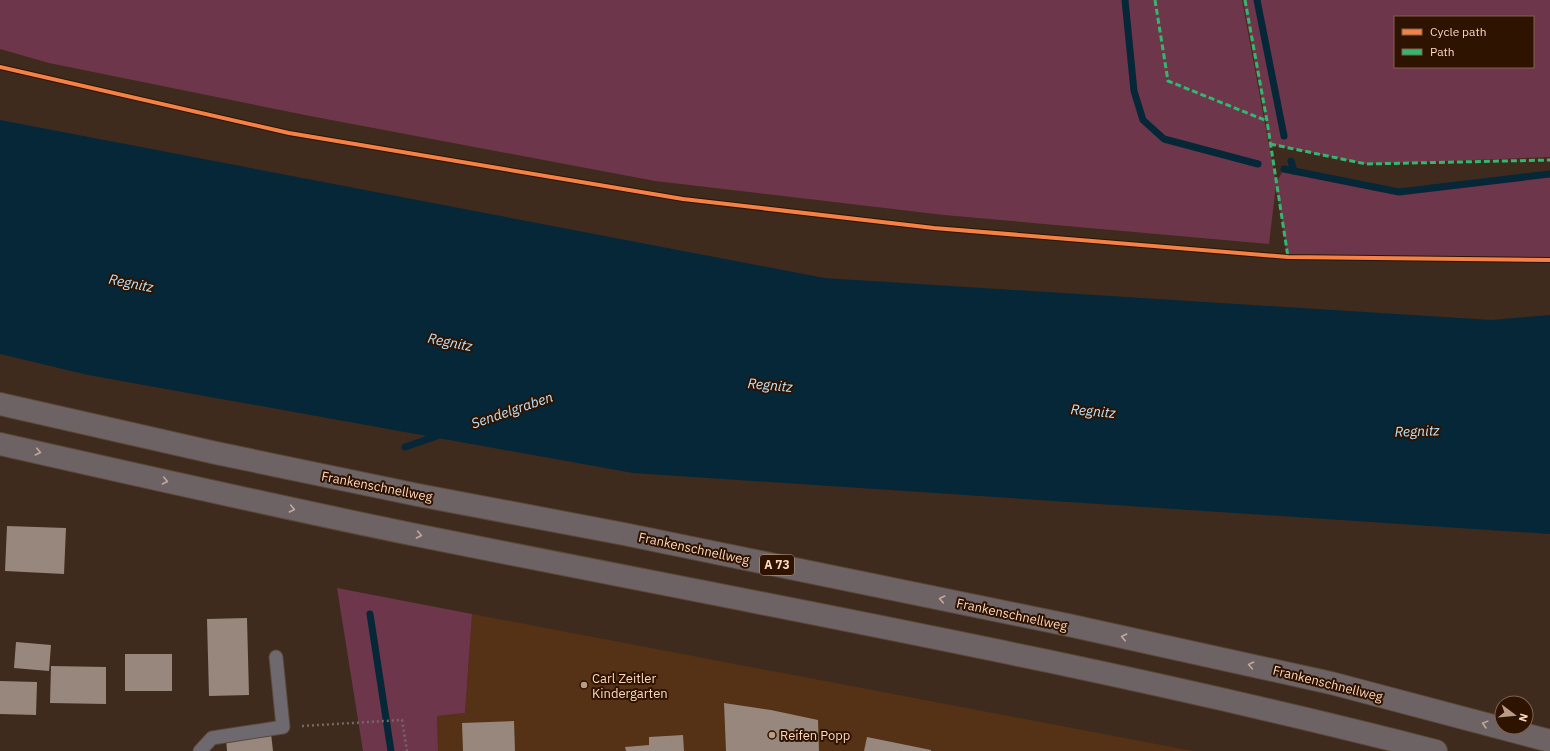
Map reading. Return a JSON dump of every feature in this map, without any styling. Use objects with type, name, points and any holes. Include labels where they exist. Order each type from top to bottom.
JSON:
[{"type":"highway","name":"Frankenschnellweg","points":[[0,404],[216,453],[418,495],[624,534],[1122,637],[1331,683],[1550,741]]},
{"type":"highway","points":[[0,444],[211,492],[1054,662],[1324,722],[1436,751]]},
{"type":"lane","points":[[200,751],[212,738],[283,727],[276,657]]},
{"type":"path","points":[[283,727],[363,721],[402,720],[407,751]]},
{"type":"shaded area","points":[[0,0],[1242,0],[1276,183],[1284,169],[1399,192],[1550,174],[1550,260],[1288,257],[1276,185],[1269,244],[944,215],[655,181],[310,116],[49,63],[0,49]]},
{"type":"shaded area","points":[[1243,0],[1550,0],[1550,157],[1366,164],[1270,144]]},
{"type":"shaded area","points":[[337,588],[472,614],[465,713],[437,716],[438,751],[363,751]]},
{"type":"shaded area","points":[[472,614],[1193,751],[438,751],[437,716],[465,713]]},
{"type":"water","name":"Regnitz","points":[[0,120],[824,278],[1492,320],[1550,315],[1550,534],[633,473],[88,375],[0,354]]},
{"type":"building","points":[[7,526],[66,528],[64,574],[5,571]]},
{"type":"building","points":[[247,618],[249,695],[209,696],[207,619]]},
{"type":"building","points":[[16,642],[51,645],[49,671],[14,668]]},
{"type":"building","points":[[125,654],[172,654],[172,691],[125,691]]},
{"type":"building","points":[[51,666],[106,667],[106,704],[50,703]]},
{"type":"building","points":[[0,681],[37,682],[36,715],[0,714]]},
{"type":"building","name":"Reifen Popp","points":[[724,703],[771,710],[818,720],[819,751],[726,751]]},
{"type":"building","points":[[514,721],[515,751],[463,751],[462,723]]},
{"type":"building","points":[[271,733],[273,751],[227,751],[226,739]]},
{"type":"building","points":[[683,735],[684,751],[626,751],[625,747],[649,745],[649,737]]},
{"type":"building","points":[[867,737],[931,750],[931,751],[864,751]]},
{"type":"waterway","points":[[1125,0],[1134,91],[1143,120],[1164,139],[1258,164]]},
{"type":"waterway","points":[[1257,0],[1284,136]]},
{"type":"waterway","points":[[1291,161],[1294,171]]},
{"type":"waterway","points":[[1284,169],[1399,192],[1550,174]]},
{"type":"waterway","name":"Sendelgraben","points":[[405,447],[443,434]]},
{"type":"waterway","name":"Sendelgraben","points":[[370,614],[391,751]]},
{"type":"marked path","points":[[1155,0],[1168,81],[1267,121]]},
{"type":"marked path","points":[[1245,0],[1267,121],[1288,257]]},
{"type":"marked path","points":[[1270,144],[1366,164],[1550,160]]},
{"type":"cycle path","points":[[0,67],[289,133],[683,199],[934,228],[1288,257],[1550,260]]},
{"type":"place","name":"Carl Zeitler Kindergarten","points":[[584,685]]},
{"type":"place","name":"Reifen Popp","points":[[772,735]]}]
